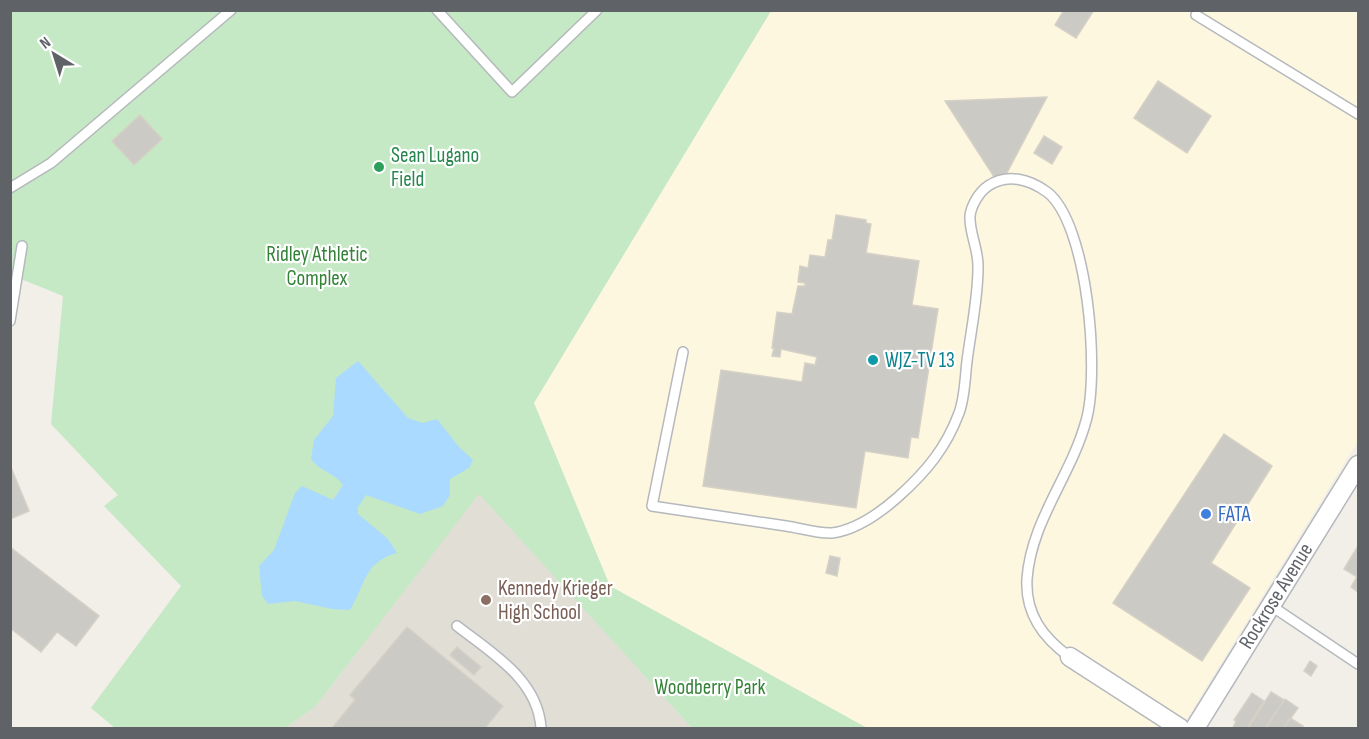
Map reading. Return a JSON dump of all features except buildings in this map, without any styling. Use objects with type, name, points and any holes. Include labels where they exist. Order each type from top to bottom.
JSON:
[{"type":"street","name":"Rockrose Avenue","points":[[1195,729],[1270,605],[1356,475]]},
{"type":"street","points":[[1070,657],[1180,729]]},
{"type":"lane","points":[[10,188],[51,163],[231,10]]},
{"type":"lane","points":[[437,10],[512,92],[597,10]]},
{"type":"lane","points":[[1196,15],[1359,114]]},
{"type":"lane","points":[[683,352],[652,506],[832,533],[861,522],[884,509],[935,462],[961,410],[978,269],[970,215],[976,200],[984,188],[999,180],[1017,178],[1039,186],[1054,198],[1067,217],[1082,273],[1091,341],[1091,401],[1077,447],[1038,529],[1027,580],[1028,601],[1032,616],[1052,645],[1070,657]]},
{"type":"lane","points":[[10,321],[22,246]]},
{"type":"lane","points":[[1270,605],[1359,664]]},
{"type":"lane","points":[[457,626],[522,681],[537,704],[541,729]]},
{"type":"shaded area","points":[[771,11],[1358,11],[1358,441],[1181,728],[867,728],[610,586],[534,403]]},
{"type":"shaded area","name":"Kennedy Krieger High School","points":[[479,493],[692,728],[285,728],[315,707]]},
{"type":"green space","name":"Ridley Athletic Complex","points":[[10,11],[771,11],[534,403],[610,586],[867,728],[692,728],[479,494],[315,707],[285,728],[115,728],[91,708],[181,586],[104,506],[118,495],[51,424],[63,296],[11,275]]},
{"type":"water","points":[[358,361],[408,418],[422,423],[437,419],[459,447],[473,460],[469,468],[450,479],[450,495],[443,506],[420,514],[366,495],[358,507],[358,514],[388,539],[397,553],[386,557],[372,568],[350,610],[332,609],[295,601],[268,604],[262,596],[259,566],[274,550],[295,493],[302,486],[333,500],[343,485],[311,459],[314,440],[333,416],[336,378]]},
{"type":"place","name":"Sean Lugano Field","points":[[379,167]]},
{"type":"place","name":"WJZ-TV 13","points":[[873,360]]},
{"type":"place","name":"FATA","points":[[1206,514]]},
{"type":"place","name":"Kennedy Krieger High School","points":[[486,600]]},
{"type":"park label","name":"Woodberry Park","points":[[710,687]]}]
